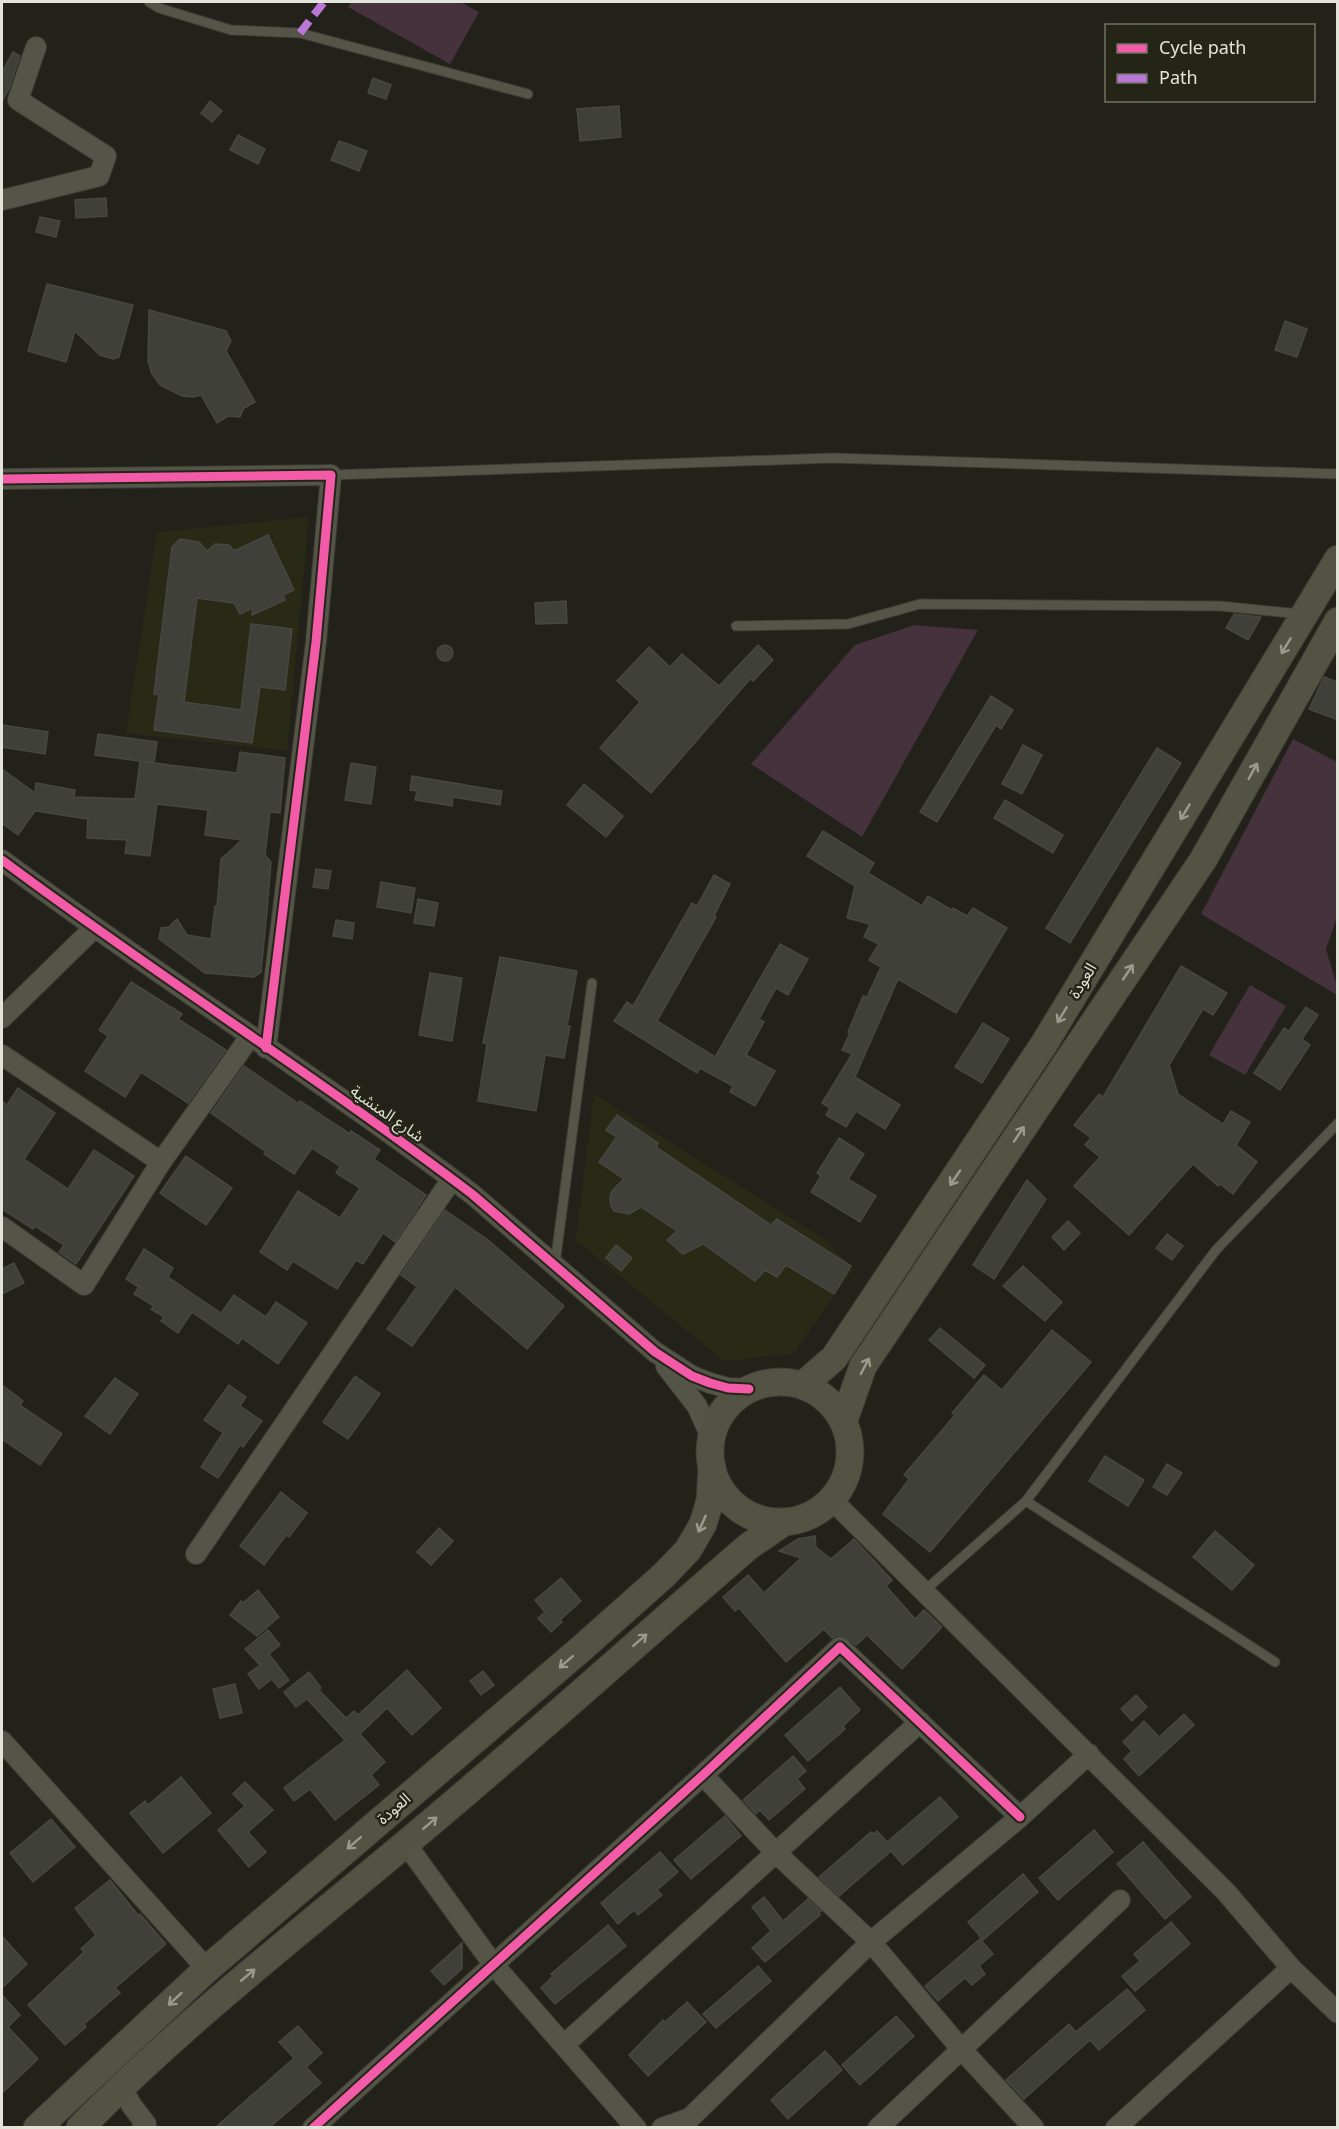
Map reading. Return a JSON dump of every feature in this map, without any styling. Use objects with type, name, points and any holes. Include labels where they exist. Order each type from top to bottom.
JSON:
[{"type":"main road","name":"العودة","points":[[804,1385],[834,1358],[1044,1044],[1338,559]]},
{"type":"main road","name":"العودة","points":[[844,1420],[863,1366],[1203,860],[1338,621]]},
{"type":"main road","points":[[776,1381],[804,1385],[812,1389],[844,1420],[851,1444],[849,1468],[843,1485],[832,1500],[814,1514],[800,1519],[784,1522],[762,1519],[748,1514],[725,1495],[717,1482],[710,1452],[711,1437],[716,1423],[734,1399],[749,1389],[776,1381]]},
{"type":"main road","name":"العودة","points":[[37,2127],[207,1969],[664,1575],[688,1550],[703,1524],[710,1501],[712,1467]]},
{"type":"main road","name":"العودة","points":[[80,2127],[121,2086],[236,1985],[406,1844],[749,1546],[784,1522]]},
{"type":"street","points":[[2,200],[99,176],[106,156],[18,100],[36,47]]},
{"type":"street","points":[[2,479],[331,475],[316,642],[258,1042],[161,1162],[84,1285],[2,1227]]},
{"type":"street","name":"شارع المنشية","points":[[2,860],[94,928],[472,1194],[655,1352],[692,1376],[728,1388],[749,1389]]},
{"type":"street","points":[[2,1018],[94,928]]},
{"type":"street","points":[[2,1055],[161,1162]]},
{"type":"street","points":[[196,1554],[452,1179]]},
{"type":"street","name":"شارع المنشية","points":[[655,1352],[690,1396],[703,1416],[711,1437]]},
{"type":"street","points":[[832,1500],[1226,1892],[1291,1968],[1338,2013]]},
{"type":"street","points":[[313,2127],[703,1775],[840,1647],[1020,1817]]},
{"type":"street","points":[[565,2044],[920,1722]]},
{"type":"street","points":[[2,1741],[207,1969]]},
{"type":"street","points":[[662,2127],[690,2118],[871,1942],[1020,1817],[1089,1754]]},
{"type":"street","points":[[703,1775],[775,1852],[871,1942],[962,2050],[1034,2127]]},
{"type":"street","points":[[406,1844],[494,1964],[636,2127]]},
{"type":"street","points":[[878,2127],[1120,1899]]},
{"type":"street","points":[[1116,2127],[1291,1968]]},
{"type":"street","points":[[121,2086],[132,2106],[146,2124],[142,2127]]},
{"type":"lane","points":[[149,2],[159,8],[231,30],[300,33],[528,94]]},
{"type":"lane","points":[[331,475],[833,458],[1338,474]]},
{"type":"lane","points":[[736,626],[848,624],[920,604],[1220,606],[1305,615]]},
{"type":"lane","points":[[555,1266],[592,982]]},
{"type":"lane","points":[[923,1592],[1026,1501],[1216,1250],[1338,1123]]},
{"type":"lane","points":[[1026,1501],[1275,1662]]},
{"type":"shaded area","points":[[351,2],[460,2],[479,12],[450,64],[348,7]]},
{"type":"shaded area","points":[[309,517],[287,751],[126,733],[157,532]]},
{"type":"shaded area","points":[[914,625],[978,630],[862,837],[751,764],[855,645]]},
{"type":"shaded area","points":[[1293,739],[1337,762],[1337,917],[1326,949],[1337,986],[1337,995],[1201,914]]},
{"type":"shaded area","points":[[1250,985],[1286,1006],[1245,1075],[1209,1055]]},
{"type":"shaded area","points":[[594,1094],[824,1239],[853,1269],[793,1354],[724,1361],[576,1240]]},
{"type":"building","points":[[13,52],[20,56],[2,102],[2,72]]},
{"type":"building","points":[[373,78],[391,85],[386,99],[368,93]]},
{"type":"building","points":[[210,101],[222,111],[212,122],[201,113]]},
{"type":"building","points":[[619,106],[621,137],[580,141],[577,109]]},
{"type":"building","points":[[238,135],[265,149],[258,164],[230,150]]},
{"type":"building","points":[[339,141],[367,151],[359,171],[331,160]]},
{"type":"building","points":[[106,198],[107,216],[76,218],[75,200]]},
{"type":"building","points":[[40,217],[60,221],[56,237],[36,232]]},
{"type":"building","points":[[47,284],[133,305],[119,357],[113,359],[100,355],[75,331],[66,362],[28,351]]},
{"type":"building","points":[[149,310],[226,331],[231,341],[226,351],[255,402],[244,408],[240,417],[228,416],[217,423],[201,395],[182,396],[160,385],[152,374],[148,361]]},
{"type":"building","points":[[1285,321],[1307,329],[1297,357],[1275,350]]},
{"type":"building","points":[[268,535],[294,590],[283,595],[285,600],[252,615],[253,608],[240,614],[234,603],[197,598],[184,702],[241,710],[251,624],[292,629],[285,690],[260,687],[252,743],[154,730],[159,695],[154,694],[172,547],[180,539],[199,542],[207,551],[215,544],[229,545],[234,551]]},
{"type":"building","points":[[566,601],[567,623],[536,624],[535,603]]},
{"type":"building","points":[[1234,614],[1261,617],[1248,640],[1226,628]]},
{"type":"building","points":[[442,645],[448,645],[453,653],[451,659],[442,661],[437,656],[437,650]]},
{"type":"building","points":[[758,645],[773,660],[753,681],[750,679],[651,793],[600,748],[640,702],[617,681],[649,647],[670,667],[682,654],[719,686]]},
{"type":"building","points":[[1324,677],[1338,682],[1338,720],[1309,709]]},
{"type":"building","points":[[991,696],[1013,710],[1001,729],[996,725],[937,822],[920,812]]},
{"type":"building","points":[[2,725],[48,732],[45,754],[2,747]]},
{"type":"building","points":[[98,734],[157,742],[154,763],[169,765],[237,773],[240,752],[285,758],[280,813],[270,812],[265,855],[271,862],[267,911],[261,972],[254,977],[205,973],[159,939],[161,928],[169,927],[177,919],[187,935],[211,939],[215,906],[217,906],[221,859],[242,840],[205,835],[208,810],[157,804],[150,856],[125,853],[127,840],[87,838],[88,819],[35,811],[18,835],[2,823],[2,769],[35,793],[36,783],[75,790],[74,797],[135,799],[140,761],[95,755]]},
{"type":"building","points":[[1023,745],[1042,755],[1022,794],[1002,784]]},
{"type":"building","points":[[1157,748],[1181,763],[1070,943],[1046,928]]},
{"type":"building","points":[[351,763],[376,767],[371,804],[345,800]]},
{"type":"building","points":[[412,776],[502,791],[500,805],[453,797],[452,806],[415,800],[417,791],[410,790]]},
{"type":"building","points":[[584,784],[623,816],[606,837],[567,805]]},
{"type":"building","points":[[1005,800],[1063,835],[1053,853],[994,818]]},
{"type":"building","points":[[823,831],[874,863],[868,873],[922,906],[928,896],[967,916],[973,908],[1007,928],[956,1013],[898,979],[855,1077],[900,1105],[885,1129],[856,1111],[846,1127],[826,1115],[830,1108],[822,1103],[852,1054],[842,1050],[850,1033],[848,1032],[863,996],[867,997],[881,967],[869,960],[879,944],[864,937],[870,924],[847,918],[855,886],[807,856]]},
{"type":"building","points":[[316,869],[331,871],[328,889],[313,887]]},
{"type":"building","points":[[714,875],[730,884],[714,916],[716,917],[657,1021],[715,1057],[780,944],[808,959],[788,995],[776,988],[759,1019],[764,1022],[746,1055],[775,1071],[755,1106],[730,1092],[733,1086],[700,1068],[697,1073],[614,1021],[627,1002],[633,1006],[692,903],[697,906]]},
{"type":"building","points":[[381,882],[415,888],[411,913],[377,907]]},
{"type":"building","points":[[418,899],[438,903],[434,926],[414,923]]},
{"type":"building","points":[[336,920],[354,923],[352,939],[333,936]]},
{"type":"building","points":[[500,957],[577,971],[564,1058],[545,1055],[536,1111],[478,1101],[487,1044],[483,1043]]},
{"type":"building","points":[[1181,966],[1227,993],[1213,1015],[1203,1009],[1169,1065],[1178,1094],[1223,1124],[1231,1111],[1250,1122],[1236,1145],[1257,1162],[1233,1194],[1220,1184],[1218,1186],[1193,1164],[1129,1235],[1074,1186],[1100,1157],[1085,1145],[1091,1138],[1074,1125],[1099,1094],[1103,1097]]},
{"type":"building","points":[[430,973],[462,978],[452,1041],[419,1035]]},
{"type":"building","points":[[131,982],[182,1014],[178,1019],[226,1050],[188,1103],[141,1072],[125,1097],[85,1071],[108,1036],[99,1030]]},
{"type":"building","points":[[1306,1007],[1318,1015],[1302,1039],[1310,1045],[1280,1090],[1254,1073],[1284,1028],[1289,1031]]},
{"type":"building","points":[[983,1023],[1009,1039],[982,1083],[955,1067]]},
{"type":"building","points":[[244,1066],[298,1103],[300,1101],[350,1134],[351,1131],[380,1150],[374,1159],[426,1195],[395,1242],[383,1233],[363,1264],[356,1260],[337,1289],[293,1261],[287,1270],[260,1252],[298,1191],[340,1218],[360,1188],[336,1173],[340,1166],[312,1148],[294,1174],[211,1113]]},
{"type":"building","points":[[18,1088],[55,1113],[24,1159],[68,1189],[94,1150],[134,1176],[76,1264],[59,1252],[64,1245],[35,1226],[33,1229],[2,1209],[2,1101],[7,1105]]},
{"type":"building","points":[[617,1115],[658,1143],[656,1147],[771,1225],[777,1219],[851,1266],[834,1294],[786,1265],[777,1277],[765,1270],[755,1281],[703,1244],[683,1254],[667,1240],[677,1231],[641,1207],[629,1214],[614,1211],[610,1197],[612,1191],[624,1179],[599,1162],[617,1137],[606,1130]]},
{"type":"building","points":[[839,1138],[864,1154],[848,1179],[876,1196],[860,1222],[811,1192],[821,1176],[817,1173]]},
{"type":"building","points":[[186,1156],[232,1188],[206,1225],[160,1193]]},
{"type":"building","points":[[1027,1180],[1046,1199],[994,1279],[973,1265]]},
{"type":"building","points":[[445,1210],[488,1240],[564,1306],[527,1349],[455,1287],[412,1346],[387,1329],[417,1287],[401,1275]]},
{"type":"building","points":[[1068,1221],[1080,1233],[1064,1250],[1052,1237]]},
{"type":"building","points":[[1167,1234],[1183,1246],[1172,1260],[1156,1248]]},
{"type":"building","points":[[616,1245],[632,1258],[621,1271],[606,1258]]},
{"type":"building","points":[[144,1249],[173,1268],[168,1277],[221,1313],[234,1295],[266,1317],[276,1302],[307,1323],[278,1364],[242,1338],[238,1344],[192,1312],[178,1333],[161,1321],[164,1317],[151,1309],[154,1306],[134,1294],[139,1287],[126,1279]]},
{"type":"building","points":[[14,1263],[24,1283],[2,1294],[2,1269]]},
{"type":"building","points":[[1023,1266],[1062,1302],[1045,1321],[1003,1286]]},
{"type":"building","points":[[940,1328],[985,1365],[974,1378],[929,1340]]},
{"type":"building","points":[[1052,1330],[1091,1362],[930,1552],[883,1514],[909,1479],[904,1475],[955,1415],[952,1413],[984,1375],[1002,1390]]},
{"type":"building","points":[[355,1376],[380,1394],[348,1439],[323,1422]]},
{"type":"building","points":[[115,1378],[138,1394],[110,1434],[85,1416]]},
{"type":"building","points":[[2,1385],[23,1401],[20,1405],[62,1434],[40,1465],[2,1439]]},
{"type":"building","points":[[229,1385],[246,1397],[240,1406],[262,1421],[243,1447],[240,1445],[218,1478],[201,1467],[223,1433],[204,1420]]},
{"type":"building","points":[[1105,1456],[1144,1480],[1128,1506],[1089,1481]]},
{"type":"building","points":[[1167,1464],[1182,1473],[1167,1495],[1153,1487]]},
{"type":"building","points":[[281,1492],[307,1513],[289,1537],[286,1535],[264,1565],[240,1546]]},
{"type":"building","points":[[439,1528],[453,1541],[431,1565],[417,1552]]},
{"type":"building","points":[[1215,1531],[1254,1565],[1232,1590],[1193,1557]]},
{"type":"building","points":[[815,1536],[816,1547],[831,1559],[854,1539],[892,1580],[886,1586],[915,1619],[924,1610],[942,1627],[902,1669],[867,1635],[856,1645],[844,1636],[838,1635],[832,1638],[824,1629],[786,1662],[739,1608],[735,1611],[723,1597],[748,1575],[764,1593],[801,1558],[779,1551],[798,1539]]},
{"type":"building","points":[[561,1578],[581,1601],[560,1620],[562,1622],[551,1632],[538,1618],[545,1612],[535,1600]]},
{"type":"building","points":[[258,1590],[279,1617],[257,1636],[230,1615],[241,1601],[243,1603]]},
{"type":"building","points":[[268,1630],[280,1645],[269,1654],[289,1680],[279,1688],[272,1679],[259,1689],[248,1674],[260,1665],[245,1649]]},
{"type":"building","points":[[407,1670],[441,1708],[412,1735],[387,1708],[360,1734],[385,1762],[371,1775],[379,1785],[335,1820],[310,1789],[294,1801],[284,1788],[345,1740],[307,1699],[296,1707],[284,1692],[309,1672],[321,1688],[319,1690],[346,1718],[354,1711],[358,1715]]},
{"type":"building","points":[[483,1671],[494,1685],[481,1695],[470,1681]]},
{"type":"building","points":[[235,1684],[242,1713],[220,1718],[213,1689]]},
{"type":"building","points":[[840,1687],[860,1710],[843,1726],[845,1729],[808,1761],[785,1735]]},
{"type":"building","points":[[1136,1695],[1147,1707],[1132,1721],[1121,1709]]},
{"type":"building","points":[[1184,1714],[1194,1725],[1139,1776],[1124,1759],[1132,1751],[1123,1742],[1144,1721],[1159,1737]]},
{"type":"building","points":[[793,1756],[806,1771],[797,1779],[805,1789],[769,1820],[760,1810],[756,1814],[743,1800]]},
{"type":"building","points":[[181,1777],[211,1813],[163,1853],[130,1813],[145,1801],[148,1805]]},
{"type":"building","points":[[245,1782],[273,1810],[248,1832],[266,1852],[249,1867],[218,1830],[245,1806],[233,1794]]},
{"type":"building","points":[[940,1797],[958,1817],[903,1865],[891,1851],[839,1896],[819,1877],[871,1832],[874,1834],[877,1831],[887,1842]]},
{"type":"building","points":[[725,1816],[741,1836],[691,1879],[674,1860]]},
{"type":"building","points":[[51,1819],[75,1847],[33,1882],[10,1853]]},
{"type":"building","points":[[1094,1830],[1113,1852],[1058,1900],[1039,1878]]},
{"type":"building","points":[[1143,1842],[1191,1897],[1165,1919],[1117,1864]]},
{"type":"building","points":[[660,1852],[678,1872],[657,1890],[662,1895],[638,1915],[634,1910],[618,1924],[601,1903]]},
{"type":"building","points":[[1023,1874],[1038,1892],[983,1940],[968,1922]]},
{"type":"building","points":[[110,1880],[138,1915],[140,1914],[166,1944],[115,1988],[120,1993],[84,2024],[86,2027],[65,2045],[28,2005],[84,1952],[81,1949],[96,1935],[75,1908]]},
{"type":"building","points":[[764,1897],[783,1921],[808,1899],[821,1911],[820,1915],[765,1962],[752,1948],[771,1931],[752,1907]]},
{"type":"building","points":[[1171,1922],[1190,1944],[1135,1991],[1122,1976],[1140,1961],[1134,1954]]},
{"type":"building","points":[[608,1925],[626,1946],[555,2004],[541,1988],[553,1976],[551,1974]]},
{"type":"building","points":[[2,1936],[27,1964],[2,1988]]},
{"type":"building","points":[[980,1939],[993,1954],[979,1966],[985,1974],[972,1985],[965,1978],[938,2001],[925,1986]]},
{"type":"building","points":[[462,1943],[462,1969],[444,1985],[431,1971]]},
{"type":"building","points":[[758,1966],[771,1981],[716,2028],[703,2014]]},
{"type":"building","points":[[1127,1989],[1145,2010],[1099,2050],[1090,2040],[1024,2099],[1006,2080],[1069,2024],[1076,2032]]},
{"type":"building","points":[[2,1995],[20,2015],[8,2027],[38,2059],[2,2093]]},
{"type":"building","points":[[687,2002],[706,2022],[648,2076],[629,2055],[663,2020],[665,2022]]},
{"type":"building","points":[[896,2016],[914,2036],[860,2085],[842,2065]]},
{"type":"building","points":[[298,2026],[322,2053],[306,2067],[321,2083],[270,2127],[216,2127],[294,2058],[279,2042]]},
{"type":"building","points":[[825,2051],[842,2070],[788,2119],[771,2100]]},
{"type":"marked path","points":[[300,33],[324,2]]},
{"type":"cycle path","points":[[2,479],[331,475],[316,642],[266,1048]]},
{"type":"cycle path","points":[[2,860],[60,903],[356,1109],[472,1194],[655,1352],[692,1376],[728,1388],[749,1389]]},
{"type":"cycle path","points":[[313,2128],[703,1775],[840,1647],[1020,1817]]}]
